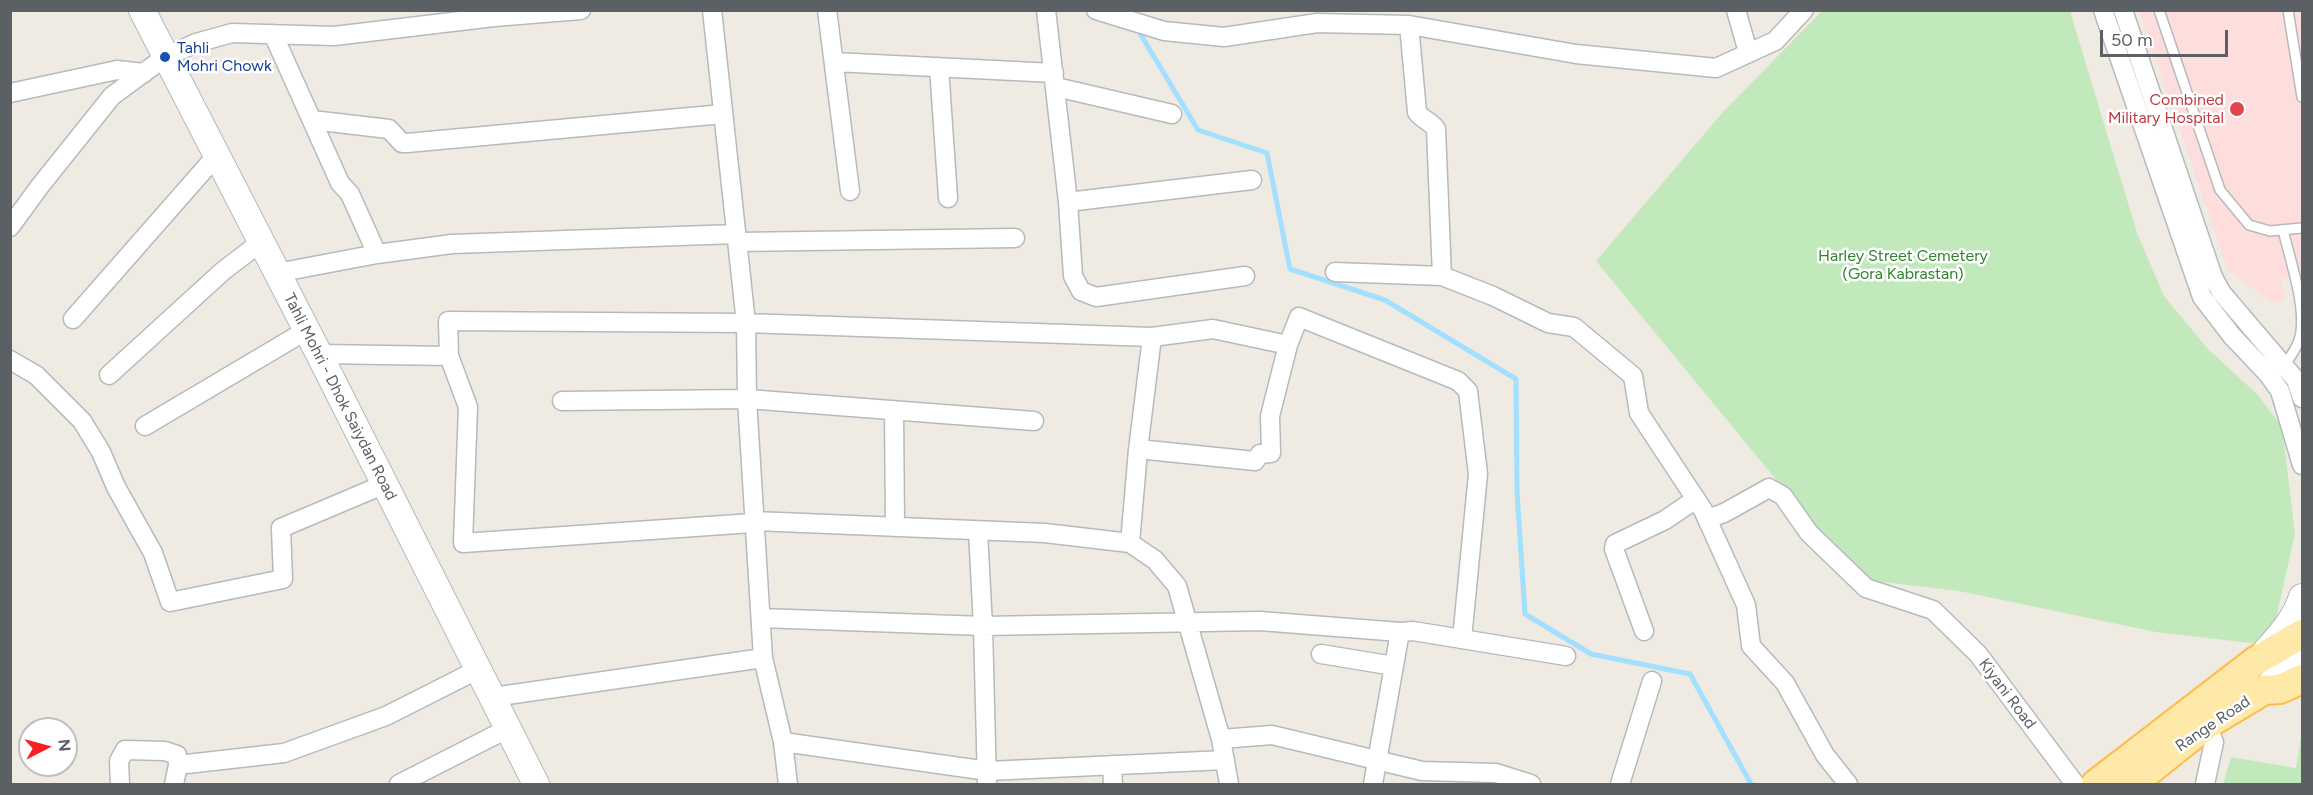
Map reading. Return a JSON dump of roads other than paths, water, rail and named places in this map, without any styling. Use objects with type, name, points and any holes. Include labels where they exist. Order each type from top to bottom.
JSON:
[{"type":"main road","points":[[2096,784],[2257,660],[2302,634]]},
{"type":"main road","name":"Range Road","points":[[2132,784],[2206,725],[2264,690],[2280,688],[2302,679]]},
{"type":"street","name":"Tahli Mohri - Dhok Saiydan Road","points":[[142,10],[307,330],[536,784]]},
{"type":"street","points":[[10,227],[112,96],[165,57],[196,43],[232,33],[334,36],[448,17],[494,17],[581,10]]},
{"type":"street","points":[[712,10],[746,323],[747,399],[763,658],[783,742],[788,784]]},
{"type":"street","points":[[827,10],[850,191]]},
{"type":"street","points":[[1046,10],[1074,276],[1081,291],[1096,297],[1245,276]]},
{"type":"street","points":[[1096,10],[1164,31],[1224,37],[1317,23],[1421,21],[1576,54],[1716,68],[1775,41],[1804,10]]},
{"type":"street","points":[[1736,10],[1748,52]]},
{"type":"street","points":[[2103,10],[2202,297],[2232,336],[2268,374],[2280,391],[2302,465]]},
{"type":"street","points":[[2123,10],[2212,277],[2221,292],[2284,366],[2299,377],[2302,398]]},
{"type":"street","points":[[1421,21],[1417,112],[1420,117],[1431,122],[1436,129],[1442,276]]},
{"type":"street","points":[[273,34],[340,183],[350,194],[377,254]]},
{"type":"street","points":[[834,62],[939,67],[1055,80],[1172,114]]},
{"type":"street","points":[[939,67],[948,198]]},
{"type":"street","points":[[10,93],[117,70],[144,73]]},
{"type":"street","points":[[312,120],[389,129],[402,143],[407,143],[723,114]]},
{"type":"street","points":[[73,319],[216,156]]},
{"type":"street","points":[[1068,202],[1252,180]]},
{"type":"street","points":[[277,273],[377,254],[452,244],[737,238],[1015,238]]},
{"type":"street","points":[[109,375],[224,271],[261,242]]},
{"type":"street","points":[[1335,272],[1442,276],[1493,296],[1548,323],[1574,327],[1633,376],[1639,413],[1696,499],[1746,605],[1751,646],[1785,683],[1825,755],[1848,784]]},
{"type":"street","points":[[1138,449],[1255,461],[1260,454],[1271,453],[1270,416],[1288,345],[1299,317],[1458,381],[1468,391],[1478,474],[1462,639]]},
{"type":"street","points":[[1229,784],[1221,739],[1177,586],[1155,560],[1130,543],[1045,533],[755,521],[463,543],[468,407],[449,356],[448,321],[746,323],[1152,337],[1213,329],[1288,345]]},
{"type":"street","points":[[145,426],[307,330]]},
{"type":"street","points":[[1130,543],[1138,449],[1152,337]]},
{"type":"street","points":[[319,354],[449,356]]},
{"type":"street","points":[[10,360],[36,375],[82,421],[101,452],[116,487],[153,553],[170,602],[283,579],[281,528],[385,484]]},
{"type":"street","points":[[562,400],[747,399],[1034,421]]},
{"type":"street","points":[[894,410],[894,527]]},
{"type":"street","name":"Kiyani Road","points":[[1707,519],[1724,513],[1768,488],[1783,496],[1809,533],[1866,588],[1933,610],[1978,654],[2074,784]]},
{"type":"street","points":[[1644,631],[1614,549],[1615,544],[1665,520],[1696,499]]},
{"type":"street","points":[[978,531],[987,778]]},
{"type":"street","points":[[2257,660],[2285,629],[2299,608],[2302,597]]},
{"type":"street","points":[[761,618],[983,626],[1260,621],[1400,632],[1413,631],[1566,656]]},
{"type":"street","points":[[1373,784],[1400,632]]},
{"type":"street","points":[[1321,654],[1394,666]]},
{"type":"street","points":[[493,697],[763,658]]},
{"type":"street","points":[[2264,690],[2270,677],[2302,660]]},
{"type":"street","points":[[178,765],[285,753],[386,716],[479,669]]},
{"type":"street","points":[[1620,784],[1652,681]]},
{"type":"street","points":[[2205,784],[2214,742],[2206,725]]},
{"type":"street","points":[[399,784],[509,728]]},
{"type":"street","points":[[1221,739],[1272,735],[1422,771],[1496,773],[1531,784]]},
{"type":"street","points":[[783,742],[987,778],[1112,765],[1225,760]]},
{"type":"street","points":[[120,784],[119,761],[125,750],[165,751],[177,755],[178,765],[174,784]]},
{"type":"street","points":[[1112,765],[1113,784]]},
{"type":"lane","points":[[2159,10],[2220,190],[2249,225],[2270,231],[2302,228]]},
{"type":"lane","points":[[2288,10],[2302,97]]},
{"type":"lane","points":[[2283,230],[2300,308],[2301,333],[2293,354],[2284,366]]},
{"type":"waterway","points":[[1138,30],[1198,130],[1267,153],[1290,269],[1385,300],[1516,379],[1517,492],[1525,614],[1591,654],[1690,674],[1751,784]]},
{"type":"place","name":"Tahli Mohri Chowk","points":[[165,57]]},
{"type":"place","name":"Combined Military Hospital","points":[[2237,109]]},
{"type":"park label","name":"Harley Street Cemetery (Gora Kabrastan)","points":[[1903,265]]}]
